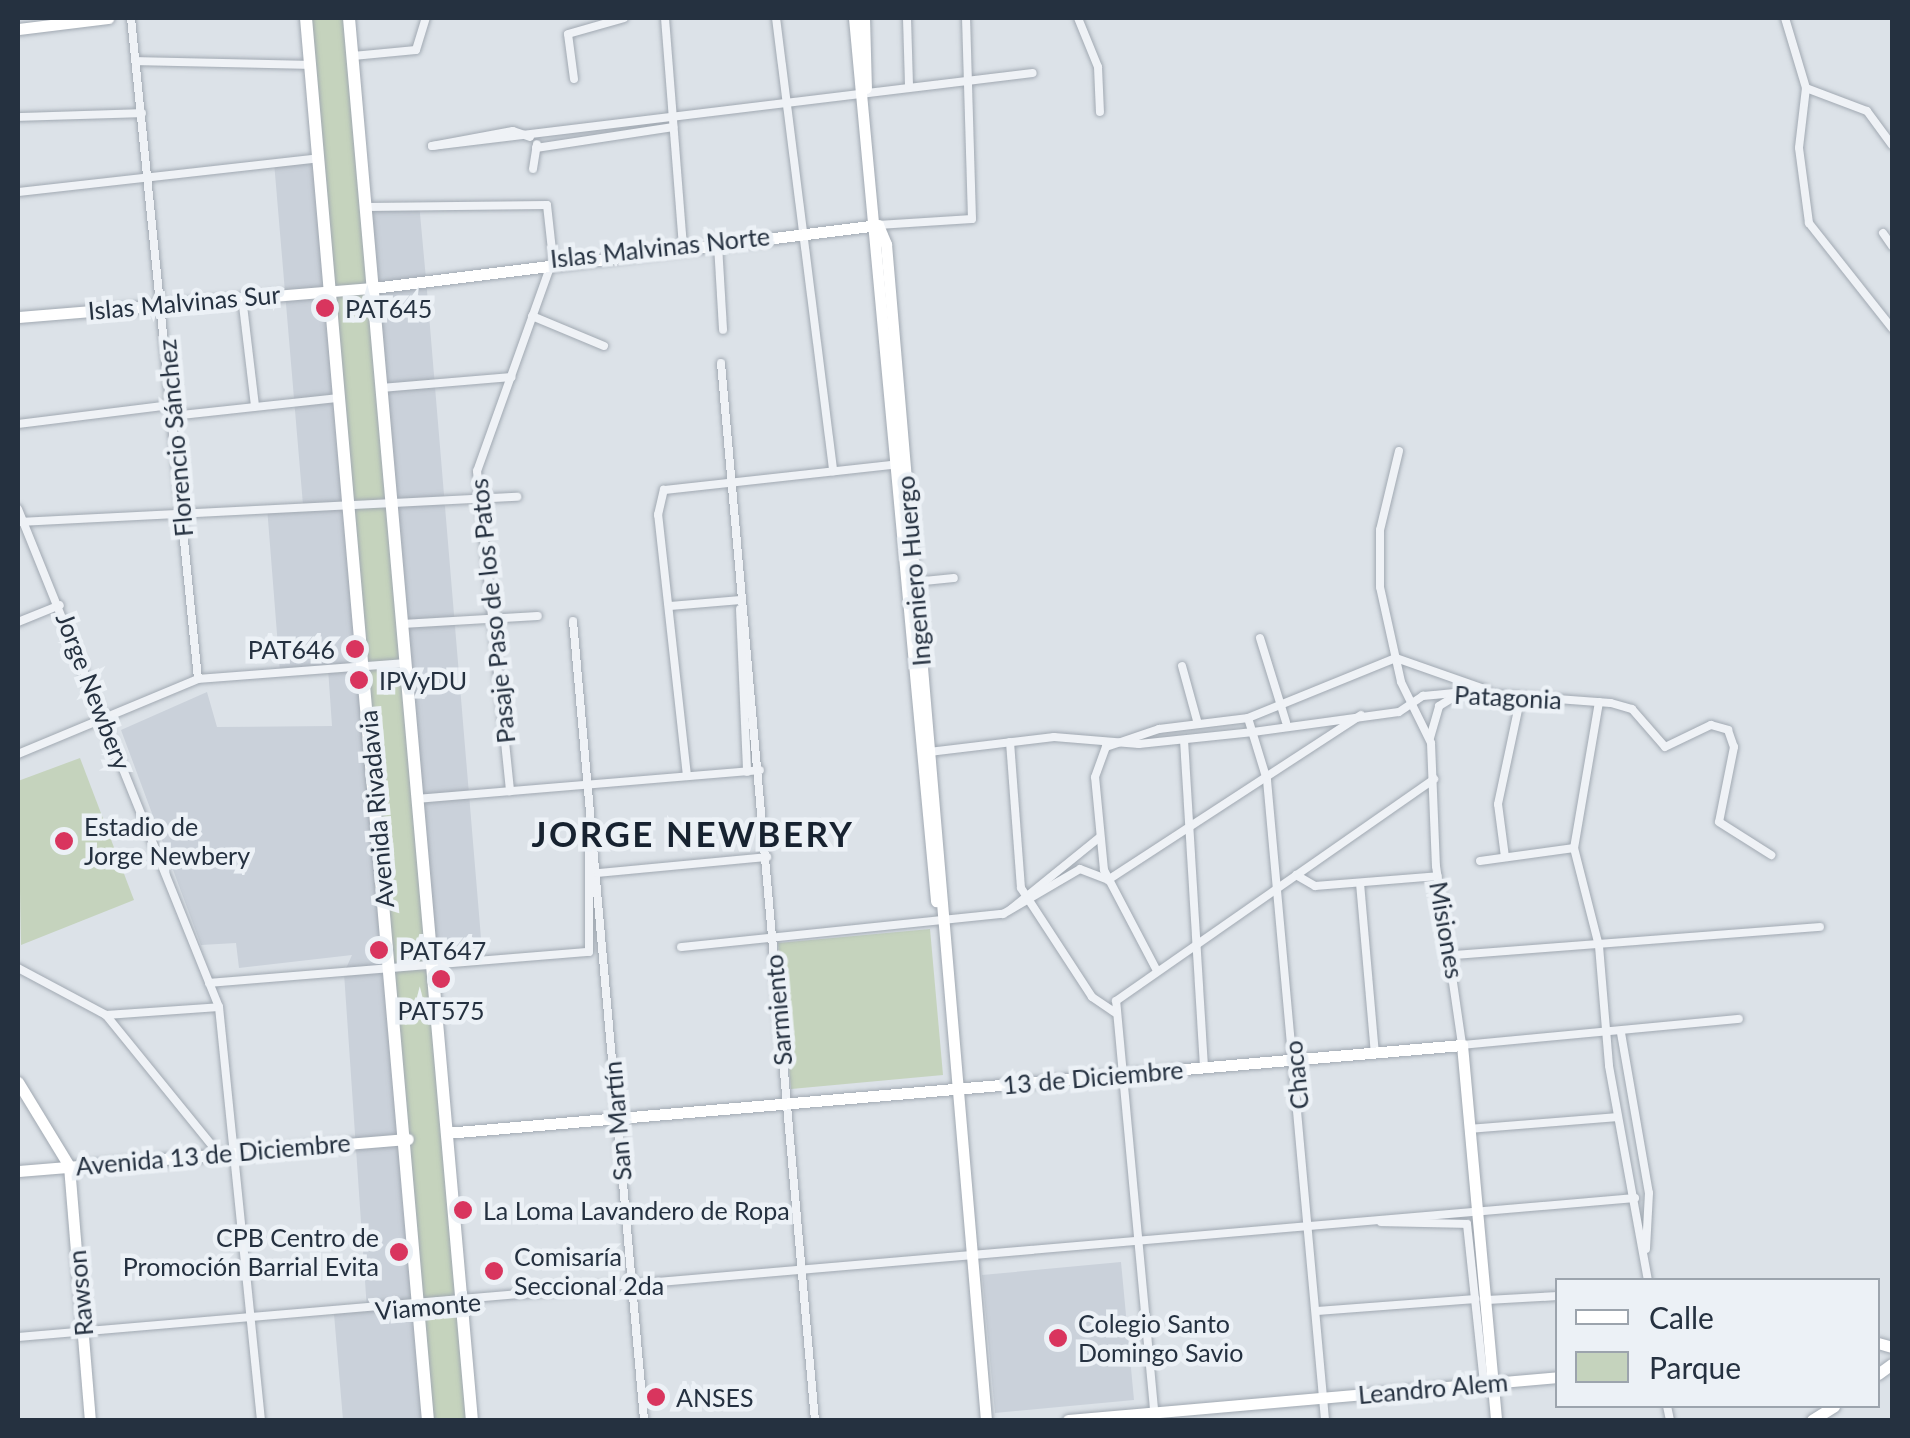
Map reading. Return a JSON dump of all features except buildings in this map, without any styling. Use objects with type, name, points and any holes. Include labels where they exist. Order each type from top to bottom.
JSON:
[{"type":"main road","points":[[18,29],[108,18]]},
{"type":"main road","name":"Avenida Rivadavia","points":[[306,18],[408,1139],[428,1420]]},
{"type":"main road","name":"Avenida Rivadavia","points":[[349,18],[472,1420]]},
{"type":"main road","name":"Ingeniero Huergo","points":[[854,18],[866,92]]},
{"type":"main road","name":"Ingeniero Huergo","points":[[864,18],[866,92],[914,582],[940,919]]},
{"type":"main road","name":"Ingeniero Huergo","points":[[878,224],[892,465],[940,919],[986,1420]]},
{"type":"main road","name":"Islas Malvinas Norte","points":[[350,289],[553,259],[878,224]]},
{"type":"main road","name":"Islas Malvinas Sur","points":[[18,317],[350,289]]},
{"type":"main road","name":"13 de Diciembre","points":[[446,1134],[1462,1045]]},
{"type":"main road","name":"Misiones","points":[[1462,1045],[1489,1383],[1496,1420]]},
{"type":"main road","points":[[18,1082],[69,1166]]},
{"type":"main road","name":"Avenida 13 de Diciembre","points":[[18,1171],[408,1139]]},
{"type":"main road","name":"Rawson","points":[[69,1166],[90,1420]]},
{"type":"main road","name":"Leandro Alem","points":[[1068,1420],[1155,1417],[1555,1377]]},
{"type":"street","name":"Florencio Sánchez","points":[[131,18],[164,302],[198,679]]},
{"type":"street","points":[[353,56],[423,46],[426,18]]},
{"type":"street","points":[[574,79],[568,34],[624,18]]},
{"type":"street","points":[[665,18],[682,245]]},
{"type":"street","points":[[776,18],[798,232],[833,471]]},
{"type":"street","points":[[907,18],[910,87]]},
{"type":"street","points":[[966,18],[969,79]]},
{"type":"street","points":[[1078,18],[1098,67],[1100,112]]},
{"type":"street","points":[[1785,18],[1806,88],[1799,148],[1809,223],[1892,328]]},
{"type":"street","points":[[136,61],[310,64]]},
{"type":"street","points":[[534,136],[513,131],[432,146],[436,150],[534,136],[672,115],[1033,74]]},
{"type":"street","name":"Islas Malvinas Norte","points":[[878,224],[972,219],[969,79]]},
{"type":"street","points":[[1806,88],[1867,111],[1892,145]]},
{"type":"street","points":[[18,117],[142,114]]},
{"type":"street","points":[[536,148],[673,128]]},
{"type":"street","points":[[533,169],[534,136]]},
{"type":"street","points":[[18,192],[319,158]]},
{"type":"street","name":"Pasaje Paso de los Patos","points":[[366,207],[547,205],[553,259],[478,460],[486,500],[510,791]]},
{"type":"street","points":[[1883,234],[1892,246]]},
{"type":"street","points":[[718,240],[723,330]]},
{"type":"street","points":[[242,296],[256,406]]},
{"type":"street","points":[[532,316],[604,346]]},
{"type":"street","name":"Sarmiento","points":[[721,363],[816,1420]]},
{"type":"street","points":[[381,388],[512,377]]},
{"type":"street","points":[[172,416],[340,398]]},
{"type":"street","points":[[18,424],[172,404]]},
{"type":"street","name":"Misiones","points":[[1400,451],[1379,564],[1409,707],[1430,738],[1438,876],[1455,955],[1462,1045]]},
{"type":"street","points":[[687,776],[670,606],[664,490],[892,465]]},
{"type":"street","points":[[22,520],[180,509],[392,505],[518,497]]},
{"type":"street","name":"Jorge Newbery","points":[[18,509],[60,605],[219,1007],[260,1420]]},
{"type":"street","points":[[914,582],[954,578]]},
{"type":"street","points":[[670,606],[740,600]]},
{"type":"street","name":"Sarmiento","points":[[740,600],[746,772]]},
{"type":"street","points":[[18,622],[60,605]]},
{"type":"street","points":[[402,624],[538,616]]},
{"type":"street","name":"San Martín","points":[[574,621],[644,1420]]},
{"type":"street","points":[[1260,638],[1286,722]]},
{"type":"street","points":[[1156,968],[1108,880],[1100,837],[1097,763],[1117,741],[1198,723],[1248,718],[1396,658],[1490,691]]},
{"type":"street","points":[[18,754],[198,679],[405,664]]},
{"type":"street","points":[[1182,666],[1203,738]]},
{"type":"street","points":[[1430,738],[1439,706],[1464,692]]},
{"type":"street","name":"Patagonia","points":[[929,752],[1010,742],[1203,738],[1254,732],[1286,722],[1409,707],[1464,692],[1599,702],[1632,709],[1672,749],[1711,725],[1728,730],[1734,747],[1718,822],[1771,856]]},
{"type":"street","points":[[1506,857],[1498,804],[1521,696]]},
{"type":"street","points":[[1599,702],[1574,848],[1599,946],[1618,1117],[1648,1278]]},
{"type":"street","points":[[1108,880],[1362,715]]},
{"type":"street","name":"Chaco","points":[[1248,718],[1267,780],[1325,1420]]},
{"type":"street","points":[[1184,740],[1204,1067]]},
{"type":"street","points":[[1010,742],[1026,897],[1092,997],[1114,1012]]},
{"type":"street","points":[[417,798],[760,770]]},
{"type":"street","points":[[1155,1417],[1114,1012],[1122,992],[1434,780]]},
{"type":"street","name":"San Martín","points":[[431,967],[589,952],[590,821]]},
{"type":"street","points":[[681,947],[1009,912],[1100,837]]},
{"type":"street","points":[[1480,861],[1574,848]]},
{"type":"street","points":[[598,872],[767,857]]},
{"type":"street","points":[[1026,897],[1080,870],[1108,880]]},
{"type":"street","points":[[1296,875],[1314,886],[1438,876]]},
{"type":"street","points":[[1360,883],[1374,1053]]},
{"type":"street","points":[[1455,955],[1820,927]]},
{"type":"street","points":[[209,984],[431,967]]},
{"type":"street","points":[[18,968],[106,1014],[218,1153]]},
{"type":"street","points":[[106,1014],[219,1007]]},
{"type":"street","name":"13 de Diciembre","points":[[1462,1045],[1609,1035],[1740,1019]]},
{"type":"street","points":[[1621,1033],[1650,1193],[1645,1258]]},
{"type":"street","points":[[1469,1129],[1618,1117]]},
{"type":"street","points":[[1310,1227],[1634,1198]]},
{"type":"street","name":"Misiones","points":[[1377,1222],[1466,1224],[1482,1300]]},
{"type":"street","name":"Viamonte","points":[[18,1337],[83,1336],[462,1304],[1310,1227]]},
{"type":"street","points":[[1317,1310],[1555,1296]]},
{"type":"shaded area","points":[[319,158],[366,207],[419,203],[426,279],[483,962],[392,971],[428,1420],[343,1420],[334,1314],[367,1310],[344,973],[352,955],[239,968],[236,943],[201,945],[121,730],[207,692],[217,727],[332,726],[328,668],[280,672],[267,507],[303,505],[274,162]]},
{"type":"shaded area","name":"Colegio Santo Domingo Savio","points":[[1121,1262],[1134,1400],[995,1413],[982,1275]]},
{"type":"green space","points":[[306,18],[349,18],[472,1420],[428,1420]]},
{"type":"green space","name":"Estadio de Jorge Newbery","points":[[80,758],[134,900],[21,945],[18,781]]},
{"type":"green space","points":[[930,929],[943,1075],[791,1089],[778,943]]},
{"type":"place","name":"PAT645","points":[[325,308]]},
{"type":"place","name":"PAT646","points":[[355,649]]},
{"type":"place","name":"IPVyDU","points":[[359,680]]},
{"type":"place","name":"Estadio de Jorge Newbery","points":[[64,841]]},
{"type":"place","name":"PAT647","points":[[379,950]]},
{"type":"place","name":"PAT575","points":[[441,979]]},
{"type":"place","name":"La Loma Lavandero de Ropa","points":[[463,1210]]},
{"type":"place","name":"CPB Centro de Promoción Barrial Evita","points":[[399,1252]]},
{"type":"place","name":"Comisaría Seccional 2da","points":[[494,1271]]},
{"type":"place","name":"Colegio Santo Domingo Savio","points":[[1058,1338]]},
{"type":"place","name":"ANSES","points":[[656,1397]]},
{"type":"district","name":"JORGE NEWBERY","points":[[693,833]]}]
